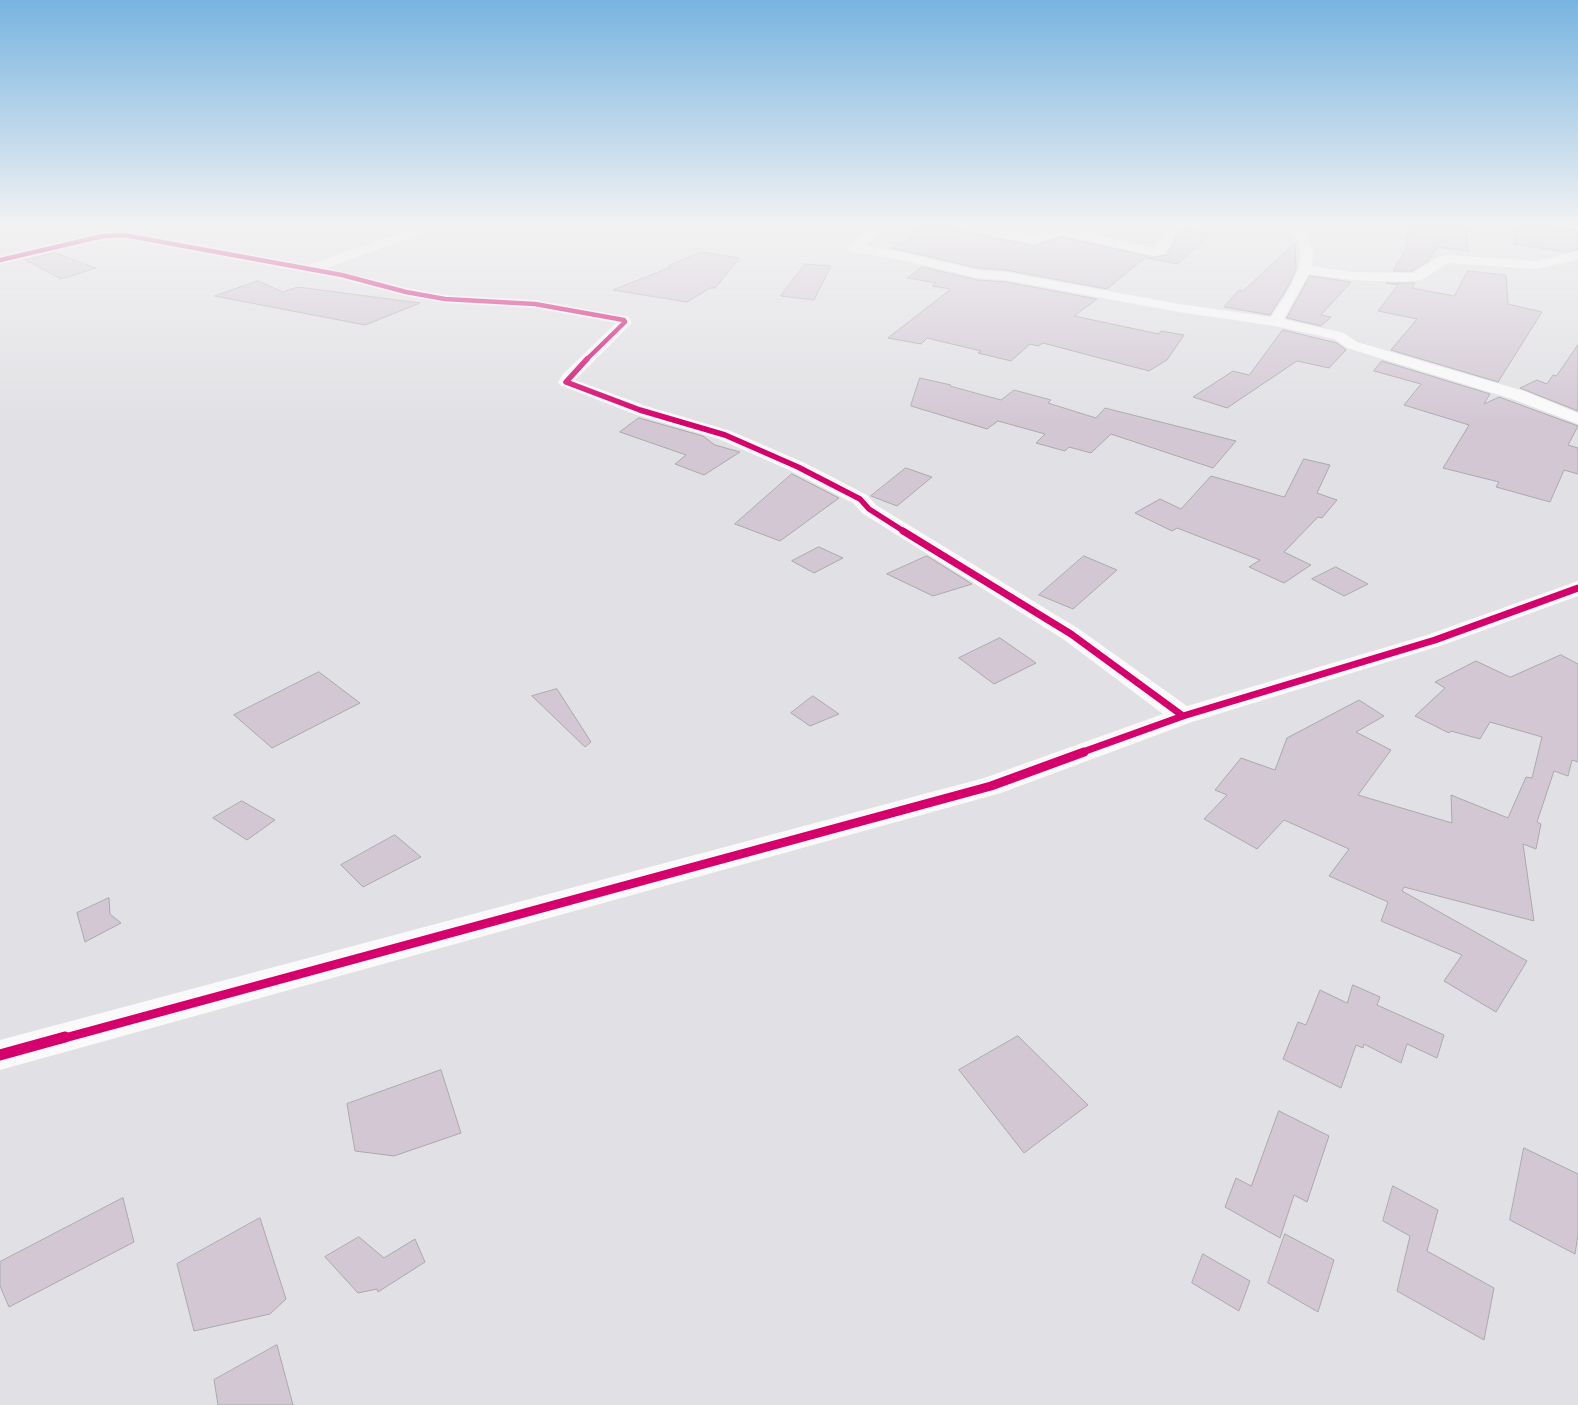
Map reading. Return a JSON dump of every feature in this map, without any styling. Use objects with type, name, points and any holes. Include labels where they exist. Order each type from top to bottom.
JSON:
[{"type":"street","points":[[404,292],[445,299],[535,304],[624,320],[625,322],[566,382],[640,410],[725,435],[798,467],[860,500],[869,509],[919,541],[1071,634],[1183,716]]},
{"type":"street","points":[[1083,292],[1114,298],[1275,322],[1339,336],[1352,345],[1518,395],[1578,419]]},
{"type":"street","points":[[1275,322],[1292,292]]},
{"type":"street","points":[[0,1055],[990,786],[1183,716],[1434,640],[1578,588]]},
{"type":"building","points":[[228,292],[333,292],[420,303],[365,325],[215,296]]},
{"type":"building","points":[[623,292],[704,292],[687,302]]},
{"type":"building","points":[[784,292],[818,292],[814,300],[781,296]]},
{"type":"building","points":[[948,292],[1057,292],[1097,299],[1074,316],[1159,334],[1161,331],[1184,335],[1167,360],[1149,371],[1043,343],[1038,346],[1030,344],[1011,361],[978,353],[981,351],[927,338],[921,344],[888,338]]},
{"type":"building","points":[[1238,292],[1285,292],[1270,315],[1224,307]]},
{"type":"building","points":[[1301,292],[1342,292],[1321,315],[1331,317],[1321,326],[1287,318]]},
{"type":"building","points":[[1393,292],[1431,292],[1454,296],[1456,292],[1507,292],[1508,304],[1542,312],[1498,382],[1391,350],[1417,319],[1378,311]]},
{"type":"building","points":[[1283,330],[1337,343],[1346,350],[1329,368],[1297,361],[1227,408],[1193,397],[1233,371],[1249,375]]},
{"type":"building","points":[[1578,345],[1578,411],[1520,388],[1537,380],[1547,384],[1553,375],[1556,376]]},
{"type":"building","points":[[1382,361],[1490,394],[1484,404],[1499,397],[1578,426],[1568,445],[1578,448],[1578,474],[1564,470],[1550,502],[1496,487],[1499,482],[1443,468],[1469,425],[1404,405],[1421,384],[1374,371]]},
{"type":"building","points":[[920,378],[1001,400],[1014,390],[1051,400],[1048,403],[1096,418],[1105,408],[1236,441],[1213,468],[1111,434],[1091,453],[1069,447],[1065,451],[1036,443],[1045,434],[998,421],[987,429],[911,406]]},
{"type":"building","points":[[639,418],[703,436],[715,445],[740,452],[704,475],[675,464],[686,455],[620,432]]},
{"type":"building","points":[[1304,459],[1330,465],[1317,493],[1337,500],[1322,518],[1318,517],[1284,552],[1311,565],[1284,583],[1249,567],[1260,560],[1177,528],[1172,531],[1135,513],[1160,499],[1181,509],[1211,476],[1284,497]]},
{"type":"building","points":[[906,468],[932,477],[897,506],[871,496]]},
{"type":"building","points":[[792,474],[839,498],[780,541],[735,524]]},
{"type":"building","points":[[819,547],[843,558],[814,573],[792,561]]},
{"type":"building","points":[[927,556],[972,584],[933,596],[887,574]]},
{"type":"building","points":[[1084,556],[1117,570],[1073,609],[1039,595]]},
{"type":"building","points":[[1336,567],[1368,584],[1344,596],[1312,579]]},
{"type":"building","points":[[1000,638],[1036,663],[994,684],[959,658]]},
{"type":"building","points":[[1561,655],[1578,664],[1578,762],[1572,760],[1568,776],[1554,771],[1537,822],[1541,824],[1536,849],[1523,844],[1534,921],[1404,887],[1402,891],[1527,961],[1496,1012],[1444,981],[1462,955],[1381,921],[1388,902],[1329,876],[1349,849],[1284,820],[1257,849],[1204,819],[1227,795],[1215,790],[1241,758],[1275,770],[1287,738],[1359,700],[1384,716],[1356,732],[1391,750],[1358,795],[1452,823],[1451,795],[1508,818],[1526,777],[1532,778],[1542,737],[1490,722],[1480,739],[1451,731],[1449,733],[1415,716],[1445,688],[1435,682],[1476,661],[1510,677]]},
{"type":"building","points":[[319,672],[360,703],[272,748],[234,715]]},
{"type":"building","points":[[557,689],[591,742],[585,747],[532,696]]},
{"type":"building","points":[[813,696],[839,714],[810,726],[791,713]]},
{"type":"building","points":[[242,801],[275,820],[247,840],[213,818]]},
{"type":"building","points":[[395,835],[421,857],[363,887],[341,865]]},
{"type":"building","points":[[109,898],[110,914],[121,923],[85,942],[77,913]]},
{"type":"building","points":[[1353,985],[1380,997],[1377,1005],[1444,1035],[1437,1058],[1407,1044],[1401,1063],[1364,1044],[1363,1048],[1356,1045],[1341,1088],[1283,1059],[1298,1022],[1306,1025],[1320,990],[1347,1003]]},
{"type":"building","points":[[1018,1036],[1088,1105],[1024,1153],[959,1070]]},
{"type":"building","points":[[441,1070],[461,1133],[394,1156],[355,1151],[347,1104]]},
{"type":"building","points":[[1279,1111],[1329,1136],[1307,1202],[1294,1195],[1280,1238],[1225,1207],[1236,1178],[1251,1186]]},
{"type":"building","points":[[1524,1148],[1578,1174],[1578,1235],[1575,1254],[1510,1220]]},
{"type":"building","points":[[1393,1186],[1438,1210],[1427,1251],[1494,1288],[1484,1340],[1397,1291],[1410,1236],[1383,1221]]},
{"type":"building","points":[[123,1198],[134,1242],[9,1307],[0,1286],[0,1262]]},
{"type":"building","points":[[260,1218],[286,1299],[270,1314],[194,1331],[177,1264]]},
{"type":"building","points":[[1285,1234],[1334,1260],[1318,1312],[1268,1283]]},
{"type":"building","points":[[359,1237],[384,1258],[415,1239],[425,1262],[378,1292],[377,1289],[358,1293],[325,1257]]},
{"type":"building","points":[[1203,1254],[1250,1281],[1239,1311],[1192,1283]]},
{"type":"building","points":[[277,1345],[293,1405],[218,1405],[214,1380]]},
{"type":"cycle path","points":[[404,292],[445,299],[535,304],[624,320],[625,322],[566,382],[640,410],[725,435],[798,467],[860,499],[869,509],[1071,634],[1183,716]]},
{"type":"cycle path","points":[[0,1055],[991,786],[1183,716],[1435,640],[1578,588]]}]
